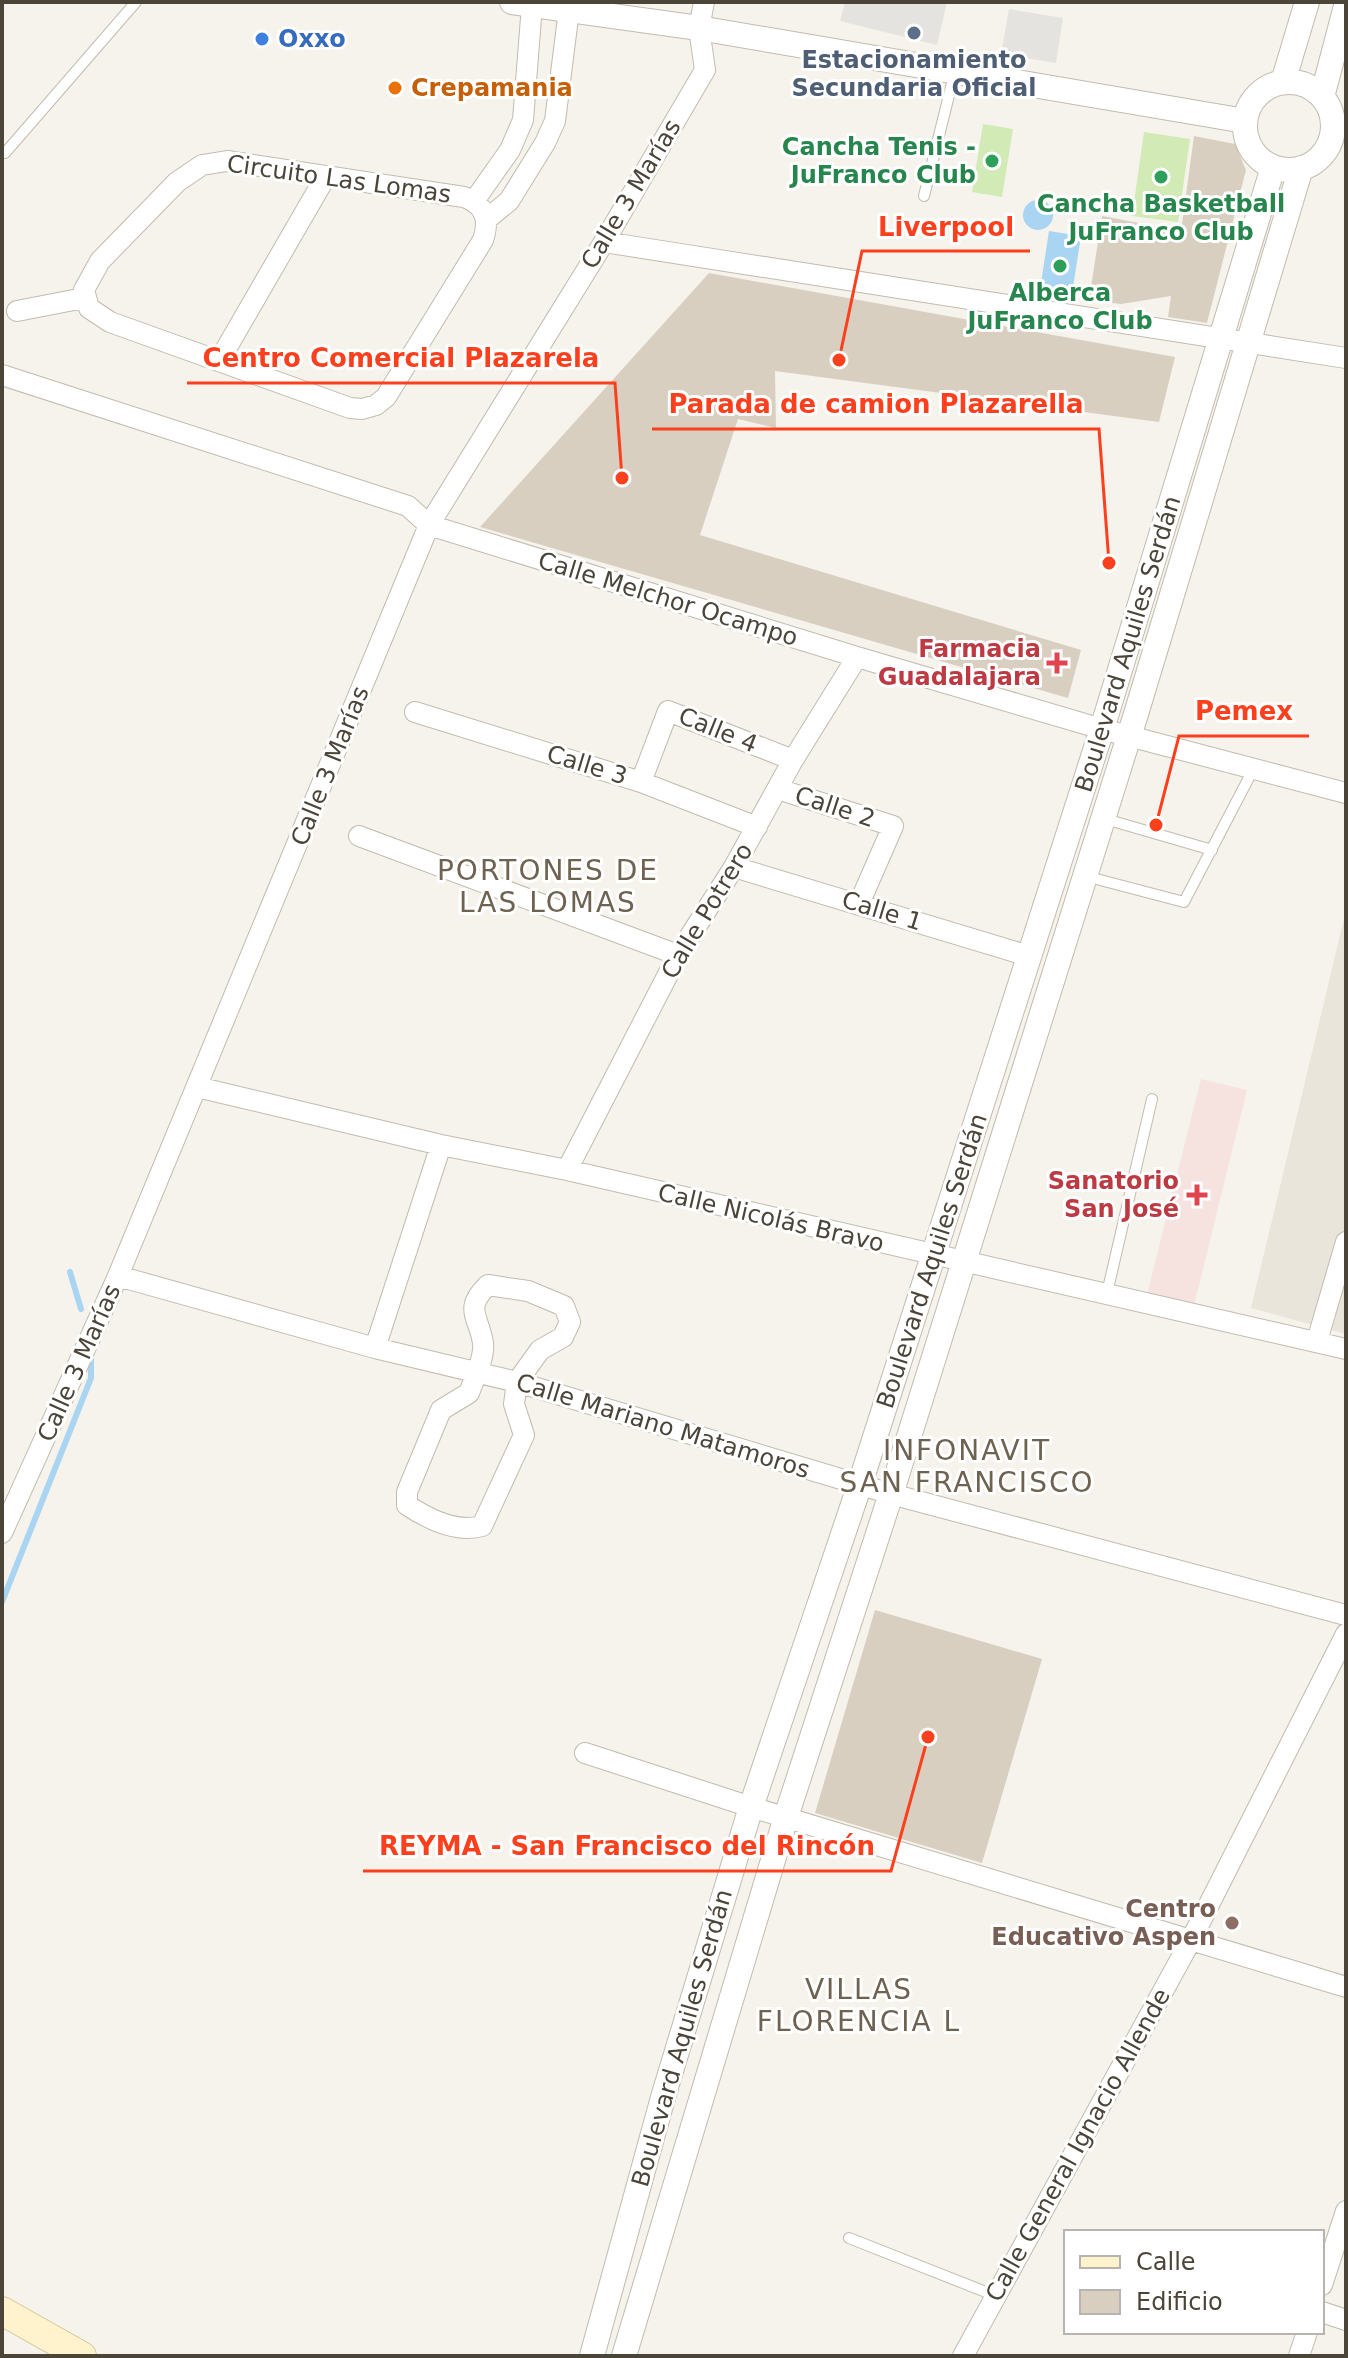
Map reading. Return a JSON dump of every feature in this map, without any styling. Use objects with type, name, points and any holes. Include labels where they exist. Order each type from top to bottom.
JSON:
[{"type":"main road","points":[[2,2311],[82,2356]]},
{"type":"street","name":"Calle 3 Marías","points":[[2,1533],[118,1276],[429,525],[604,242],[705,70],[699,28],[704,2]]},
{"type":"street","points":[[1283,82],[1307,2]]},
{"type":"street","points":[[522,4],[699,28],[1245,121]]},
{"type":"street","name":"Circuito Las Lomas","points":[[474,201],[510,150],[523,120],[522,4]]},
{"type":"street","points":[[1322,97],[1346,6]]},
{"type":"street","points":[[17,311],[84,298],[99,317],[219,361],[350,408],[376,405],[397,383],[483,240],[487,219],[509,201],[545,143],[555,121],[569,10]]},
{"type":"street","points":[[1298,82],[1322,97],[1340,124],[1325,152],[1314,162],[1292,170],[1273,167],[1251,148],[1245,121],[1249,107],[1257,95],[1269,86],[1298,82]]},
{"type":"street","name":"Circuito Las Lomas","points":[[84,298],[84,290],[100,261],[177,182],[202,165],[227,161],[474,201],[487,219]]},
{"type":"street","name":"Boulevard Aquiles Serdán","points":[[592,2356],[664,2094],[751,1807],[860,1484],[1102,729],[1273,167]]},
{"type":"street","name":"Boulevard Aquiles Serdán","points":[[624,2356],[786,1817],[1136,714],[1301,168]]},
{"type":"street","points":[[219,361],[326,176]]},
{"type":"street","points":[[604,242],[1346,358]]},
{"type":"street","name":"Calle Melchor Ocampo","points":[[2,375],[408,506],[429,525],[1102,729],[1346,793]]},
{"type":"street","name":"Calle Potrero","points":[[567,1170],[678,955],[734,867],[793,760],[857,657]]},
{"type":"street","name":"Calle 4","points":[[641,782],[668,711],[793,760]]},
{"type":"street","name":"Calle 3","points":[[415,712],[641,782],[757,827]]},
{"type":"street","name":"Calle 2","points":[[778,789],[893,826],[859,904]]},
{"type":"street","points":[[359,836],[678,955]]},
{"type":"street","name":"Calle 1","points":[[734,867],[1029,956]]},
{"type":"street","name":"Calle Nicolás Bravo","points":[[197,1087],[1346,1349]]},
{"type":"street","points":[[375,1348],[441,1145]]},
{"type":"street","points":[[1317,1341],[1346,1242]]},
{"type":"street","name":"Calle Mariano Matamoros","points":[[118,1276],[375,1348],[517,1382],[891,1494],[1346,1615]]},
{"type":"street","points":[[488,1285],[528,1291],[564,1306],[570,1322],[563,1337],[540,1350],[517,1382],[514,1404],[524,1435],[482,1526],[468,1530],[423,1516],[407,1505],[407,1492],[441,1410],[469,1393],[477,1372],[484,1345],[473,1311],[478,1294],[488,1285]]},
{"type":"street","name":"Calle General Ignacio Allende","points":[[963,2356],[1191,1940],[1346,1634]]},
{"type":"street","points":[[585,1753],[751,1807],[1346,1987]]},
{"type":"street","points":[[1324,2279],[1346,2211]]},
{"type":"street","points":[[1324,2313],[1346,2320]]},
{"type":"street","points":[[1299,2356],[1306,2334]]},
{"type":"lane","points":[[5,153],[136,2]]},
{"type":"lane","points":[[924,196],[955,71]]},
{"type":"lane","points":[[1084,876],[1184,902],[1254,768]]},
{"type":"lane","points":[[1102,818],[1212,850]]},
{"type":"lane","points":[[1107,1293],[1152,1099]]},
{"type":"lane","points":[[849,2238],[996,2296]]},
{"type":"shaded area","name":"Estacionamiento Secundaria Oficial","points":[[845,2],[947,2],[937,45],[840,21]]},
{"type":"shaded area","points":[[1009,9],[1063,18],[1056,63],[1001,54]]},
{"type":"shaded area","points":[[1346,910],[1346,1334],[1251,1308]]},
{"type":"shaded area","name":"Sanatorio San José","points":[[1201,1079],[1247,1090],[1193,1310],[1146,1299]]},
{"type":"green space","name":"Cancha Tenis - JuFranco Club","points":[[983,124],[1013,129],[1002,197],[972,192]]},
{"type":"green space","name":"Cancha Basketball JuFranco Club","points":[[1144,132],[1190,139],[1178,222],[1132,216]]},
{"type":"water","points":[[1038,200],[1049,204],[1053,215],[1049,226],[1038,230],[1027,226],[1023,215],[1027,204]]},
{"type":"water","name":"Alberca JuFranco Club","points":[[1049,231],[1081,236],[1071,300],[1039,296]]},
{"type":"building","points":[[1194,136],[1235,144],[1246,170],[1207,323],[1168,317],[1171,296],[1121,304],[1089,300],[1102,216],[1181,231]]},
{"type":"building","points":[[709,273],[1175,357],[1159,422],[775,371],[776,428],[738,419],[700,535],[1081,650],[1068,698],[480,527]]},
{"type":"building","points":[[875,1610],[1042,1659],[982,1863],[815,1813]]},
{"type":"waterway","points":[[70,1272],[81,1309]]},
{"type":"waterway","points":[[2,1602],[91,1378],[91,1360]]},
{"type":"place","name":"Estacionamiento Secundaria Oficial","points":[[914,33]]},
{"type":"place","name":"Oxxo","points":[[262,39]]},
{"type":"place","name":"Crepamania","points":[[395,88]]},
{"type":"place","name":"Cancha Tenis - JuFranco Club","points":[[992,161]]},
{"type":"place","name":"Cancha Basketball JuFranco Club","points":[[1161,177]]},
{"type":"place","name":"Alberca JuFranco Club","points":[[1060,266]]},
{"type":"place","name":"Liverpool","points":[[839,360]]},
{"type":"place","name":"Centro Comercial Plazarela","points":[[622,478]]},
{"type":"place","name":"Parada de camion Plazarella","points":[[1109,563]]},
{"type":"place","name":"Farmacia Guadalajara","points":[[1057,663]]},
{"type":"place","name":"Pemex","points":[[1156,825]]},
{"type":"place","name":"Sanatorio San José","points":[[1197,1195]]},
{"type":"place","name":"REYMA - San Francisco del Rincón","points":[[928,1737]]},
{"type":"place","name":"Centro Educativo Aspen","points":[[1232,1923]]},
{"type":"district","name":"PORTONES DE LAS LOMAS","points":[[548,886]]},
{"type":"district","name":"INFONAVIT SAN FRANCISCO","points":[[967,1466]]},
{"type":"district","name":"VILLAS FLORENCIA L","points":[[859,2005]]}]
